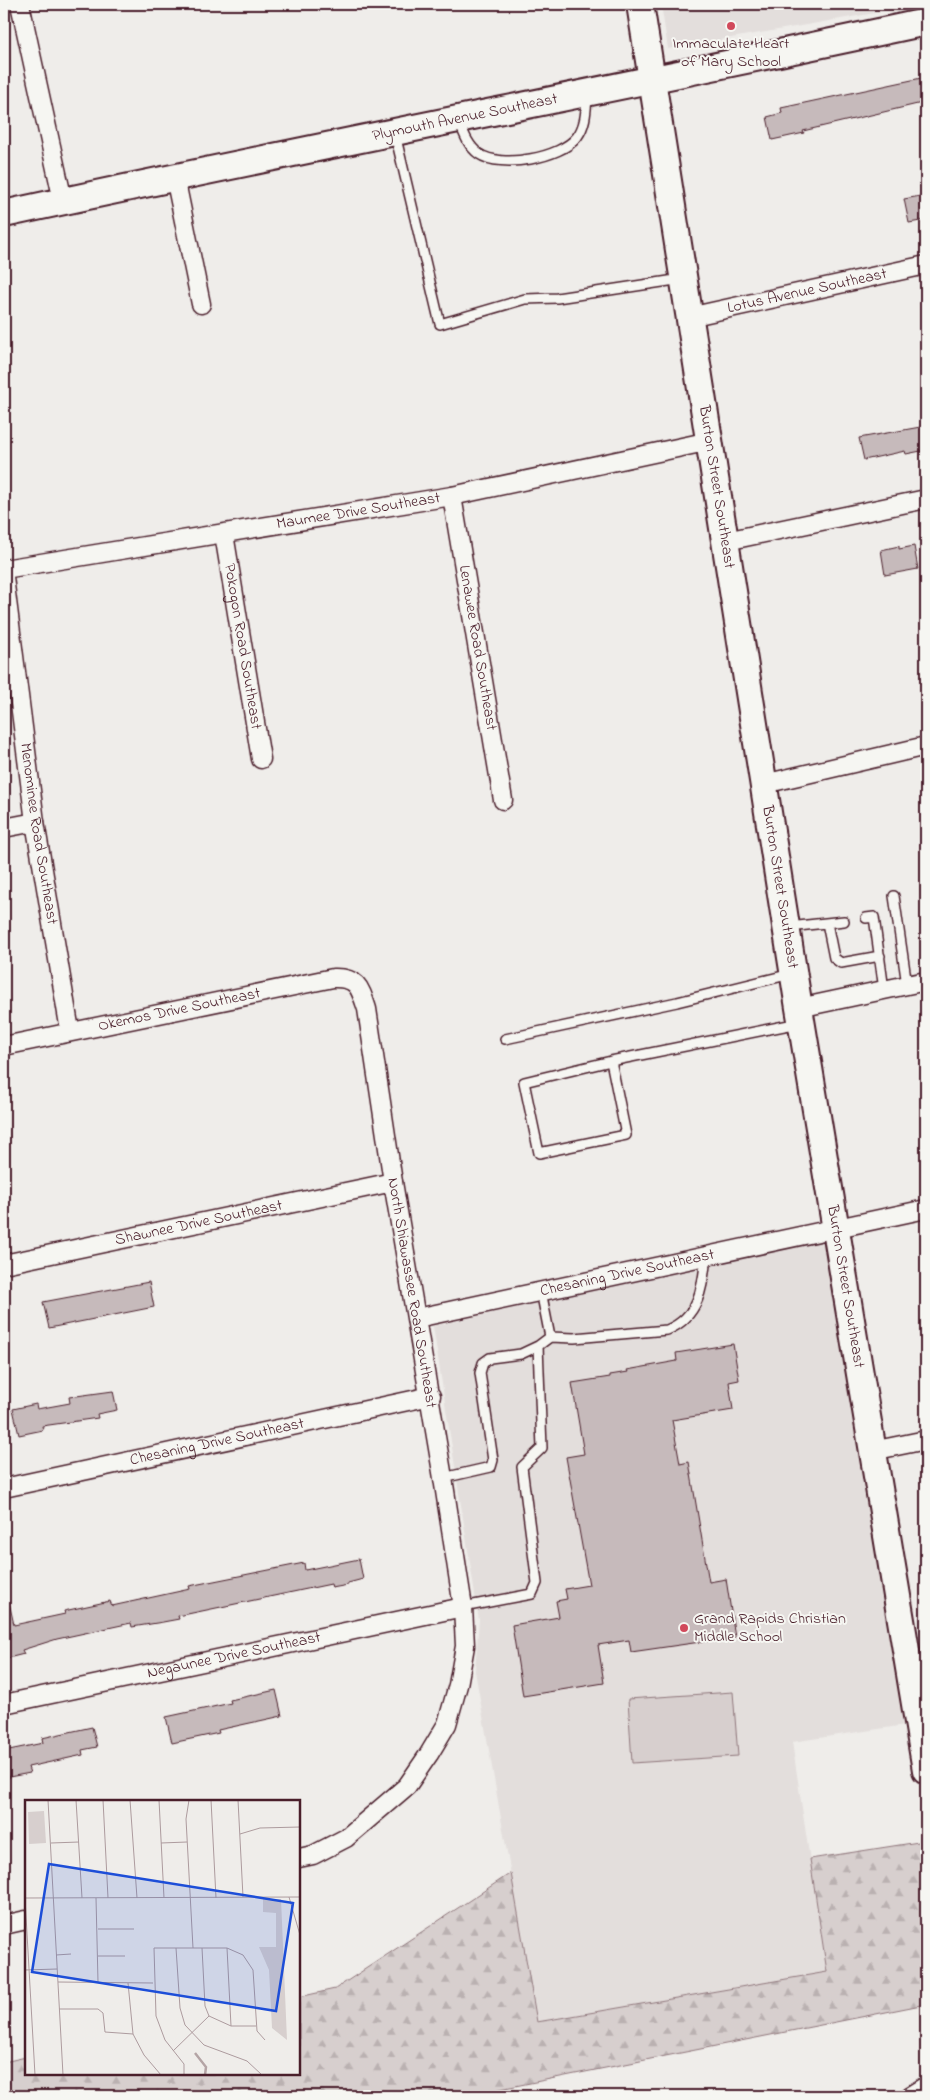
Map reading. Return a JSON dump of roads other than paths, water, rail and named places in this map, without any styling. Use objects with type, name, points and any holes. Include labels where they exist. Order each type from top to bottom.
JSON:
[{"type":"main road","name":"Burton Street Southeast","points":[[640,4],[786,927],[872,1451],[918,1672],[926,1770]]},
{"type":"main road","name":"Plymouth Avenue Southeast","points":[[4,214],[395,131],[652,81],[926,22]]},
{"type":"street","points":[[20,4],[63,201]]},
{"type":"street","points":[[174,177],[201,304]]},
{"type":"street","name":"Lotus Avenue Southeast","points":[[689,316],[926,265]]},
{"type":"street","name":"Maumee Drive Southeast","points":[[4,569],[452,496],[710,441]]},
{"type":"street","name":"Lenawee Road Southeast","points":[[452,496],[502,800]]},
{"type":"street","points":[[726,541],[926,499]]},
{"type":"street","name":"Pokogon Road Southeast","points":[[224,534],[261,759]]},
{"type":"street","name":"Menominee Road Southeast","points":[[4,576],[35,822],[70,1031]]},
{"type":"street","points":[[764,784],[926,746]]},
{"type":"street","points":[[4,828],[35,822]]},
{"type":"street","name":"Okemos Drive Southeast","points":[[4,1046],[333,978],[346,977],[355,981]]},
{"type":"street","name":"North Shiawassee Road Southeast","points":[[300,1858],[313,1854],[346,1838],[407,1786],[447,1724],[466,1646],[463,1607],[443,1478],[393,1182],[367,1009],[361,991],[355,981]]},
{"type":"street","points":[[801,1016],[884,990],[926,981]]},
{"type":"street","name":"Shawnee Drive Southeast","points":[[4,1264],[393,1182]]},
{"type":"street","name":"Chesaning Drive Southeast","points":[[417,1318],[926,1209]]},
{"type":"street","name":"Chesaning Drive Southeast","points":[[4,1488],[430,1396]]},
{"type":"street","points":[[872,1451],[926,1440]]},
{"type":"street","name":"Negaunee Drive Southeast","points":[[4,1704],[463,1607]]},
{"type":"street","points":[[4,1925],[25,1920]]},
{"type":"street","points":[[910,2096],[926,2086]]},
{"type":"lane","points":[[458,119],[472,147],[484,157],[498,161],[530,158],[556,152],[576,138],[586,116],[588,94]]},
{"type":"lane","points":[[395,131],[440,324],[525,299],[557,298],[683,279]]},
{"type":"lane","points":[[894,896],[907,985]]},
{"type":"lane","points":[[870,918],[880,956],[884,990]]},
{"type":"lane","points":[[786,927],[844,921]]},
{"type":"lane","points":[[827,923],[834,958],[841,963],[880,956]]},
{"type":"lane","points":[[504,1039],[677,1002],[794,973]]},
{"type":"lane","points":[[611,1061],[626,1135],[539,1153],[524,1082],[611,1061],[801,1016]]},
{"type":"lane","points":[[443,1478],[491,1467],[493,1460],[480,1373],[483,1363],[490,1358],[521,1354],[538,1346],[550,1337],[574,1338],[658,1331],[676,1327],[685,1320],[696,1306],[703,1287],[706,1256]]},
{"type":"lane","points":[[541,1291],[550,1337]]},
{"type":"lane","points":[[463,1607],[532,1594],[537,1584],[522,1467],[542,1448],[538,1346]]},
{"type":"place","name":"Immaculate Heart of Mary School","points":[[731,26]]},
{"type":"place","name":"Grand Rapids Christian Middle School","points":[[684,1628]]}]
